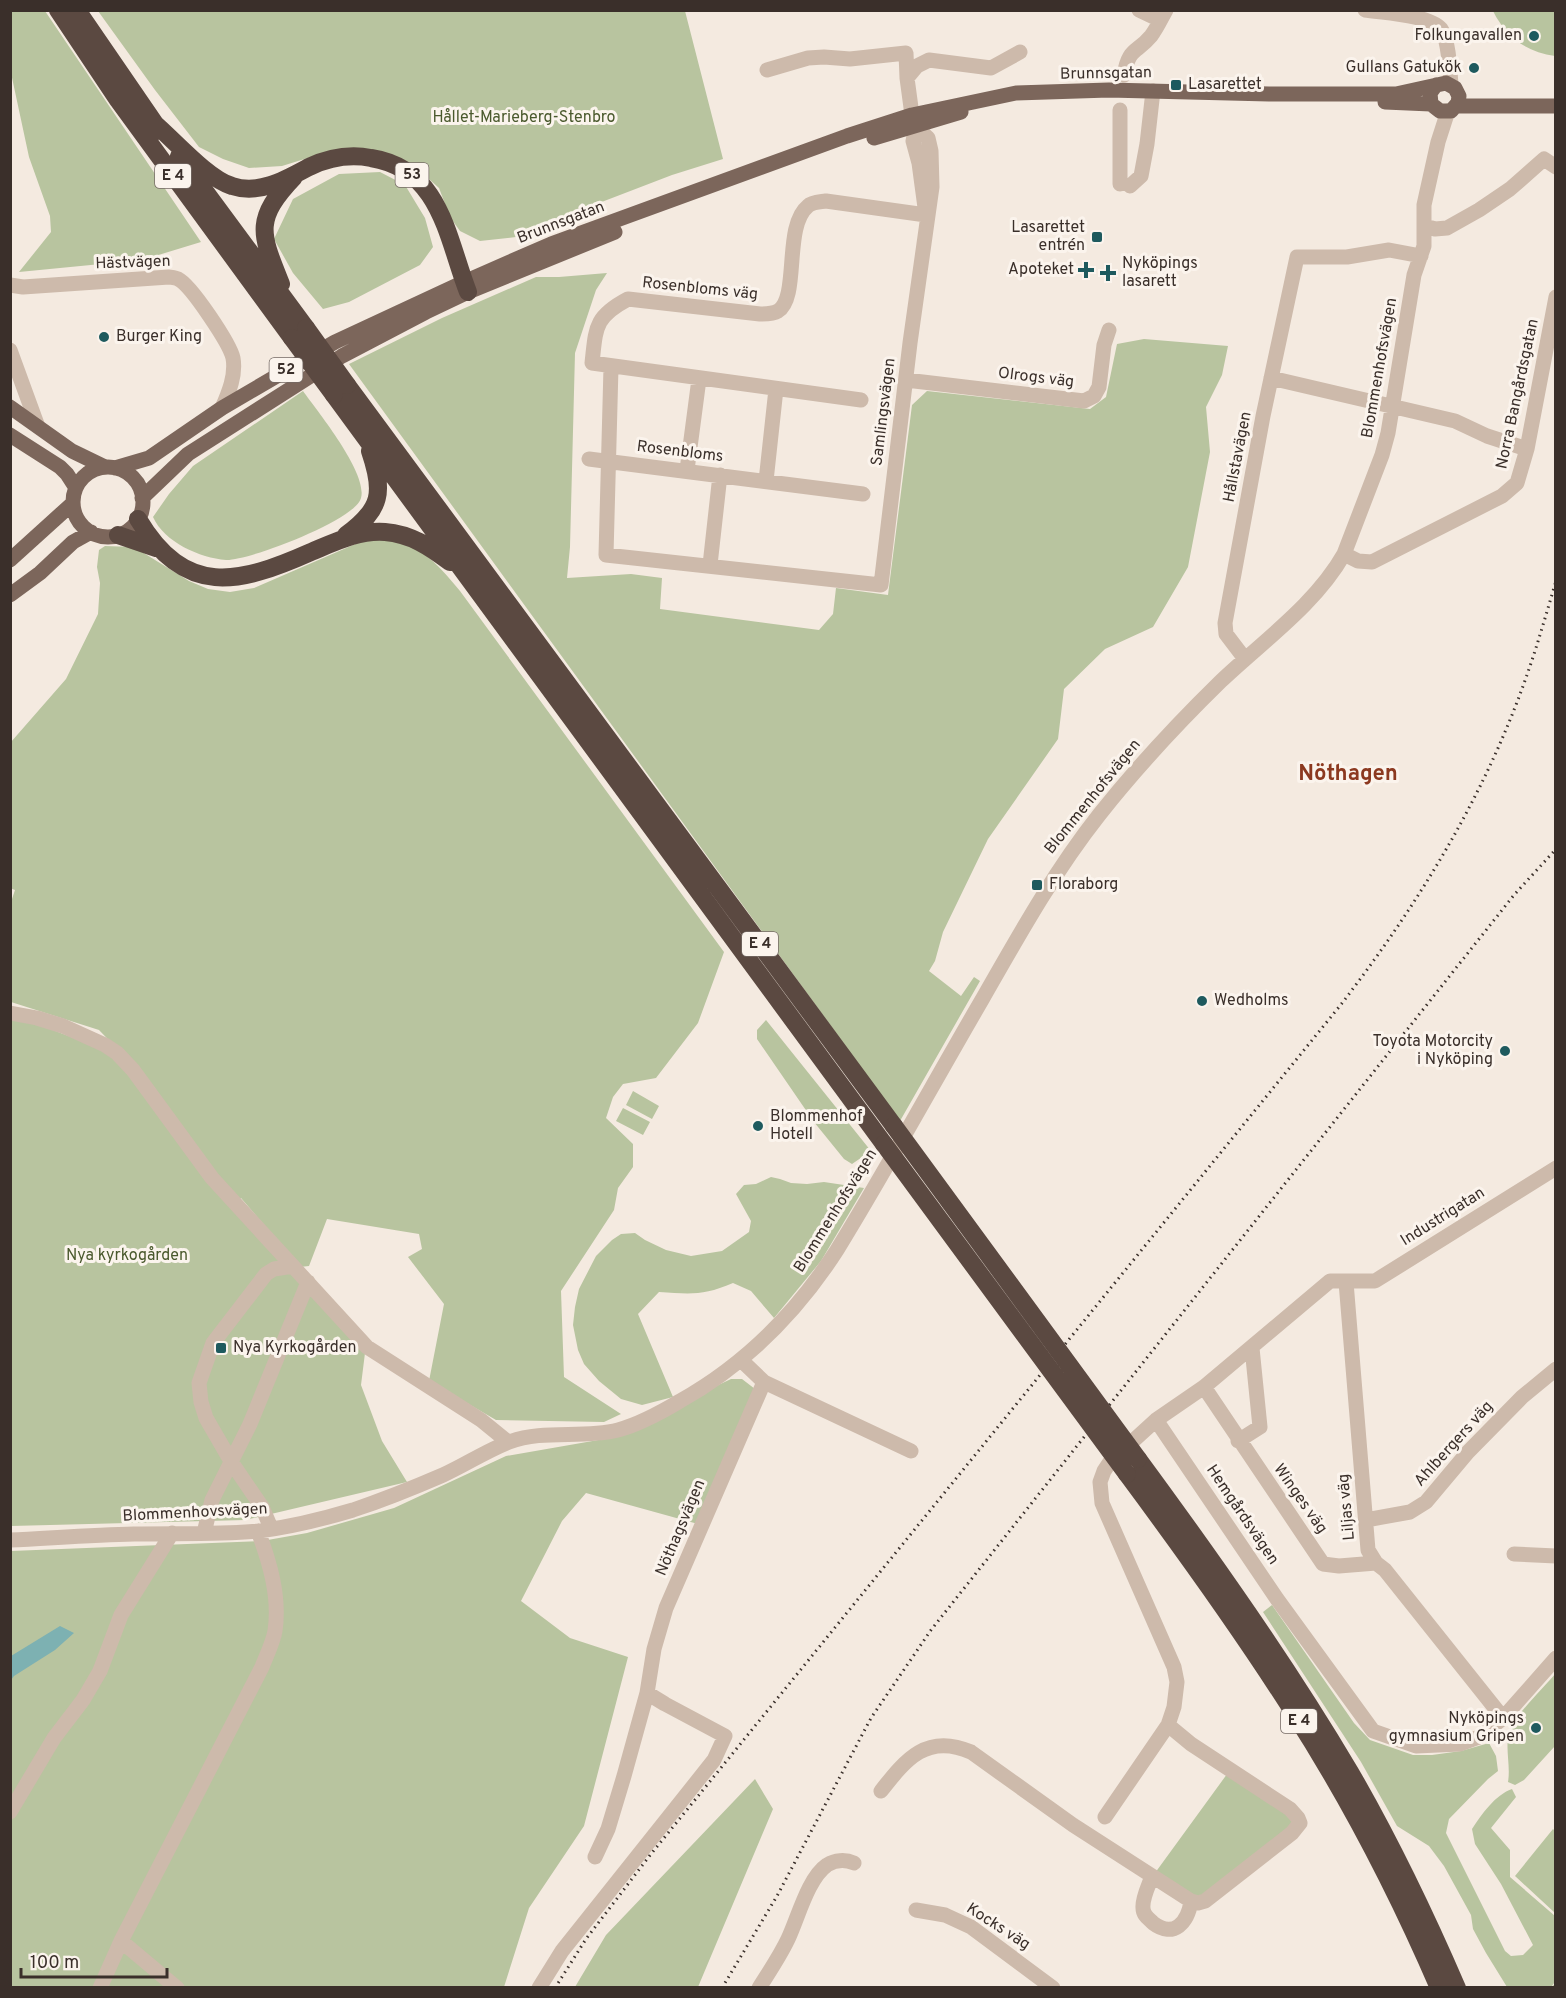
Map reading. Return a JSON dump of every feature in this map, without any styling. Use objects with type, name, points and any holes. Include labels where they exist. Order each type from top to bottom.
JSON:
[{"type":"highway","name":"E 4","points":[[58,10],[117,100],[299,333],[894,1126],[1253,1618],[1350,1773],[1428,1921],[1457,1988]]},
{"type":"highway","name":"E 4","points":[[77,10],[154,123],[291,308],[299,333]]},
{"type":"highway","points":[[154,123],[214,177],[230,186],[257,189],[298,173]]},
{"type":"highway","name":"53","points":[[291,308],[264,242],[265,222],[274,202],[298,173],[328,160],[355,156],[391,163],[405,171],[426,189],[439,209],[466,287]]},
{"type":"highway","name":"E 4","points":[[340,390],[364,435],[1189,1558],[1294,1713],[1365,1834],[1439,1988]]},
{"type":"highway","points":[[342,539],[368,517],[378,497],[378,480],[364,435]]},
{"type":"highway","points":[[138,519],[145,532],[162,551],[185,568],[204,576],[225,579],[245,577],[263,572],[342,539],[365,533],[382,532],[409,537],[432,548],[467,575]]},
{"type":"highway","points":[[118,535],[140,541],[162,551]]},
{"type":"highway","points":[[1428,1921],[1468,1988]]},
{"type":"main road","name":"Brunnsgatan","points":[[110,467],[149,458],[222,408],[334,342],[466,287],[551,244],[836,140],[1016,93],[1109,90],[1396,94],[1556,106]]},
{"type":"main road","name":"Brunnsgatan","points":[[1444,97],[1556,99]]},
{"type":"main road","name":"Brunnsgatan","points":[[142,498],[188,454],[250,412],[342,356],[426,312],[466,287]]},
{"type":"main road","points":[[10,407],[37,423],[72,451],[126,472],[135,480],[142,498],[142,509],[138,519],[131,528],[118,535],[104,536],[91,532],[78,520],[75,495],[60,467],[10,435]]},
{"type":"main road","name":"52","points":[[10,560],[75,495],[88,474],[110,467]]},
{"type":"main road","points":[[10,595],[40,573],[74,542],[91,532]]},
{"type":"street","points":[[1124,75],[1126,62],[1132,52],[1150,37],[1163,15],[1139,10]]},
{"type":"street","name":"Blommenhofsvägen","points":[[508,1442],[536,1436],[597,1434],[620,1430],[659,1413],[682,1401],[741,1360],[786,1316],[828,1264],[1032,911],[1075,846],[1146,758],[1191,711],[1315,594],[1336,569],[1344,554],[1382,455],[1393,407],[1414,275],[1424,246],[1424,205],[1438,142],[1444,97],[1446,41],[1441,29],[1429,21],[1365,10]]},
{"type":"street","points":[[907,78],[917,66],[929,60],[991,68],[1020,52]]},
{"type":"street","points":[[767,70],[808,58],[850,59],[906,53],[907,78],[914,121]]},
{"type":"street","points":[[1120,110],[1125,185],[1141,176],[1147,144],[1152,91]]},
{"type":"street","name":"Samlingsvägen","points":[[710,565],[881,585],[926,215],[932,187],[931,151],[928,138],[914,121]]},
{"type":"street","points":[[1425,226],[1435,229],[1447,228],[1479,210],[1550,163]]},
{"type":"street","name":"Rosenbloms väg","points":[[611,367],[592,363],[596,328],[610,309],[628,299],[760,314],[780,310],[787,298],[796,228],[801,213],[810,204],[826,201],[926,215]]},
{"type":"street","name":"Hållstavägen","points":[[1245,659],[1229,639],[1225,623],[1271,378],[1297,257],[1347,257],[1389,250],[1421,256]]},
{"type":"street","name":"Hästvägen","points":[[11,286],[169,277],[178,279],[192,292],[226,340],[233,360],[232,381],[222,408]]},
{"type":"street","name":"Norra Bangårdsgatan","points":[[1344,554],[1358,561],[1372,562],[1503,496],[1518,483],[1527,449],[1556,297]]},
{"type":"street","name":"Olrogs väg","points":[[906,380],[1084,401],[1094,396],[1099,387],[1104,345],[1109,330]]},
{"type":"street","points":[[10,351],[37,423]]},
{"type":"street","points":[[720,475],[710,565],[606,555],[611,367],[861,400]]},
{"type":"street","points":[[1271,378],[1455,420],[1487,436],[1527,449]]},
{"type":"street","points":[[687,470],[699,379]]},
{"type":"street","points":[[766,481],[776,389]]},
{"type":"street","name":"Rosenbloms","points":[[589,459],[863,494]]},
{"type":"street","points":[[10,1013],[63,1026],[117,1053],[133,1070],[212,1178],[368,1347],[481,1420],[508,1442]]},
{"type":"street","name":"Industrigatan","points":[[1346,1282],[1375,1281],[1556,1168]]},
{"type":"street","points":[[100,1988],[121,1941],[262,1667],[275,1633],[274,1580],[268,1558],[262,1507],[232,1463],[206,1418],[199,1383],[213,1342],[266,1274],[274,1269],[293,1266]]},
{"type":"street","points":[[1105,1817],[1168,1725],[1174,1707],[1177,1682],[1174,1667],[1102,1503],[1100,1482],[1104,1471],[1110,1462],[1156,1420],[1204,1387],[1330,1281],[1346,1282]]},
{"type":"street","points":[[204,1533],[212,1500],[219,1483],[232,1463],[254,1415],[308,1282]]},
{"type":"street","name":"Liljas väg","points":[[1346,1282],[1368,1551],[1503,1718]]},
{"type":"street","points":[[1238,1441],[1260,1426],[1252,1348]]},
{"type":"street","points":[[741,1360],[764,1382],[911,1451]]},
{"type":"street","name":"Ahlbergers väg","points":[[1366,1520],[1410,1512],[1426,1502],[1468,1452],[1522,1396],[1556,1369]]},
{"type":"street","name":"Nöthagsvägen","points":[[595,1857],[608,1829],[647,1693],[654,1649],[666,1608],[764,1382]]},
{"type":"street","name":"Winges väg","points":[[1204,1387],[1238,1441],[1323,1564],[1339,1566],[1376,1563]]},
{"type":"street","name":"Hemgårdsvägen","points":[[1156,1420],[1277,1599],[1373,1731],[1416,1746],[1452,1745],[1479,1737],[1503,1718],[1556,1658]]},
{"type":"street","name":"Blommenhovsvägen","points":[[10,1540],[265,1530],[352,1510],[401,1493],[508,1442]]},
{"type":"street","points":[[10,1812],[54,1738],[83,1700],[100,1671],[121,1615],[172,1533]]},
{"type":"street","points":[[1514,1554],[1556,1556]]},
{"type":"street","points":[[539,1988],[562,1951],[714,1760],[725,1736],[647,1693]]},
{"type":"street","points":[[881,1791],[900,1767],[916,1752],[939,1745],[957,1746],[971,1752],[1073,1825],[1191,1901],[1198,1903],[1205,1901],[1296,1829],[1300,1823],[1284,1804],[1191,1744],[1168,1725]]},
{"type":"street","points":[[759,1988],[788,1939],[806,1896],[818,1875],[826,1866],[836,1861],[854,1863]]},
{"type":"street","points":[[1152,1876],[1142,1905],[1146,1916],[1160,1927],[1172,1929],[1182,1923],[1189,1912],[1191,1901]]},
{"type":"street","name":"Kocks väg","points":[[916,1910],[945,1915],[971,1927],[1053,1988]]},
{"type":"street","points":[[121,1941],[177,1988]]},
{"type":"green space","points":[[10,11],[45,11],[201,242],[142,260],[19,272],[51,232],[50,216],[29,157],[11,73]]},
{"type":"green space","name":"Hållet-Marieberg-Stenbro","points":[[98,11],[685,11],[723,159],[672,175],[573,213],[547,230],[516,237],[480,241],[460,231],[450,217],[439,188],[420,171],[394,155],[311,157],[282,166],[249,168],[199,147]]},
{"type":"green space","name":"Folkungavallen","points":[[1493,11],[1555,11],[1555,56],[1535,51],[1518,42],[1504,28]]},
{"type":"green space","points":[[380,172],[405,185],[425,218],[433,247],[420,265],[349,302],[323,309],[293,273],[274,239],[293,199],[339,174]]},
{"type":"green space","points":[[607,273],[596,290],[575,353],[570,547],[567,578],[631,574],[662,578],[660,609],[819,630],[833,614],[836,588],[888,595],[912,405],[927,391],[1090,409],[1106,397],[1117,344],[1144,339],[1228,346],[1222,375],[1206,407],[1210,452],[1188,567],[1153,627],[1105,649],[1064,689],[1058,739],[988,839],[943,932],[935,961],[929,971],[961,996],[974,977],[980,981],[900,1121],[349,364],[442,318],[536,277]]},
{"type":"green space","points":[[303,391],[330,427],[357,474],[361,487],[361,498],[355,507],[322,528],[300,538],[238,559],[226,560],[205,556],[184,547],[165,534],[153,517],[193,466]]},
{"type":"green space","name":"Nya kyrkogården","points":[[379,537],[406,544],[426,555],[460,591],[724,952],[698,1023],[656,1078],[623,1084],[613,1097],[606,1118],[633,1144],[633,1167],[618,1188],[614,1210],[561,1291],[564,1377],[621,1414],[604,1422],[496,1420],[429,1381],[444,1304],[408,1257],[422,1249],[419,1234],[327,1219],[309,1266],[300,1267],[241,1198],[232,1206],[365,1353],[361,1385],[382,1441],[407,1482],[245,1520],[11,1526],[11,1017],[32,1022],[105,1050],[155,1088],[99,1030],[11,1002],[10,905],[15,890],[10,888],[11,742],[66,679],[98,614],[100,583],[97,567],[99,550],[105,546],[134,547],[189,581],[208,589],[230,592],[254,588],[360,542]]},
{"type":"green space","points":[[766,1020],[871,1151],[852,1164],[844,1159],[814,1122],[757,1039],[757,1030]]},
{"type":"green space","points":[[633,1091],[659,1106],[652,1119],[626,1105]]},
{"type":"green space","points":[[623,1108],[650,1122],[643,1135],[616,1121]]},
{"type":"green space","points":[[771,1177],[791,1183],[824,1182],[864,1188],[821,1261],[774,1318],[751,1291],[733,1283],[696,1293],[659,1292],[638,1314],[673,1397],[642,1405],[621,1399],[599,1381],[584,1364],[578,1350],[573,1325],[579,1289],[596,1256],[621,1234],[635,1233],[666,1250],[691,1256],[722,1251],[749,1232],[751,1221],[736,1194],[744,1185],[756,1184]]},
{"type":"green space","points":[[731,1379],[742,1379],[755,1389],[698,1524],[586,1493],[562,1521],[521,1601],[570,1638],[628,1657],[584,1826],[529,1908],[504,1987],[11,1988],[11,1551],[262,1541],[307,1533],[394,1508],[506,1456],[604,1439]]},
{"type":"green space","points":[[1272,1605],[1354,1723],[1370,1740],[1413,1755],[1461,1751],[1489,1743],[1496,1756],[1498,1771],[1449,1819],[1446,1833],[1505,1951],[1511,1956],[1523,1955],[1533,1945],[1501,1884],[1475,1844],[1472,1829],[1495,1800],[1512,1789],[1516,1797],[1491,1828],[1510,1850],[1510,1877],[1555,1916],[1555,1982],[1551,1987],[1507,1987],[1473,1929],[1471,1915],[1444,1866],[1429,1846],[1397,1826],[1361,1762],[1263,1612]]},
{"type":"green space","points":[[1555,1674],[1555,1746],[1524,1780],[1515,1785],[1508,1782],[1510,1729],[1523,1710]]},
{"type":"green space","points":[[1230,1770],[1279,1802],[1297,1825],[1195,1900],[1155,1873]]},
{"type":"green space","points":[[755,1779],[773,1809],[698,1987],[575,1987],[606,1935]]},
{"type":"green space","points":[[1553,1829],[1556,1832],[1555,1913],[1515,1876]]},
{"type":"water","points":[[60,1626],[74,1633],[55,1650],[11,1680],[11,1656]]},
{"type":"railway","points":[[555,1988],[586,1939],[651,1854],[1339,1007],[1396,929],[1448,846],[1493,760],[1529,669],[1556,581]]},
{"type":"railway","points":[[722,1988],[777,1896],[871,1718],[931,1630],[1514,895],[1556,849]]},
{"type":"place","name":"Folkungavallen","points":[[1534,36]]},
{"type":"place","name":"Gullans Gatukök","points":[[1474,68]]},
{"type":"place","name":"Lasarettet","points":[[1176,85]]},
{"type":"place","name":"Lasarettet entrén","points":[[1097,237]]},
{"type":"place","name":"Apoteket","points":[[1086,270]]},
{"type":"place","name":"Nyköpings lasarett","points":[[1108,273]]},
{"type":"place","name":"Burger King","points":[[104,337]]},
{"type":"place","name":"Floraborg","points":[[1037,885]]},
{"type":"place","name":"Wedholms","points":[[1202,1001]]},
{"type":"place","name":"Toyota Motorcity i Nyköping","points":[[1505,1051]]},
{"type":"place","name":"Blommenhof Hotell","points":[[758,1126]]},
{"type":"place","name":"Nya Kyrkogården","points":[[221,1348]]},
{"type":"place","name":"Nyköpings gymnasium Gripen","points":[[1536,1728]]},
{"type":"district","name":"Nöthagen","points":[[1348,774]]}]
